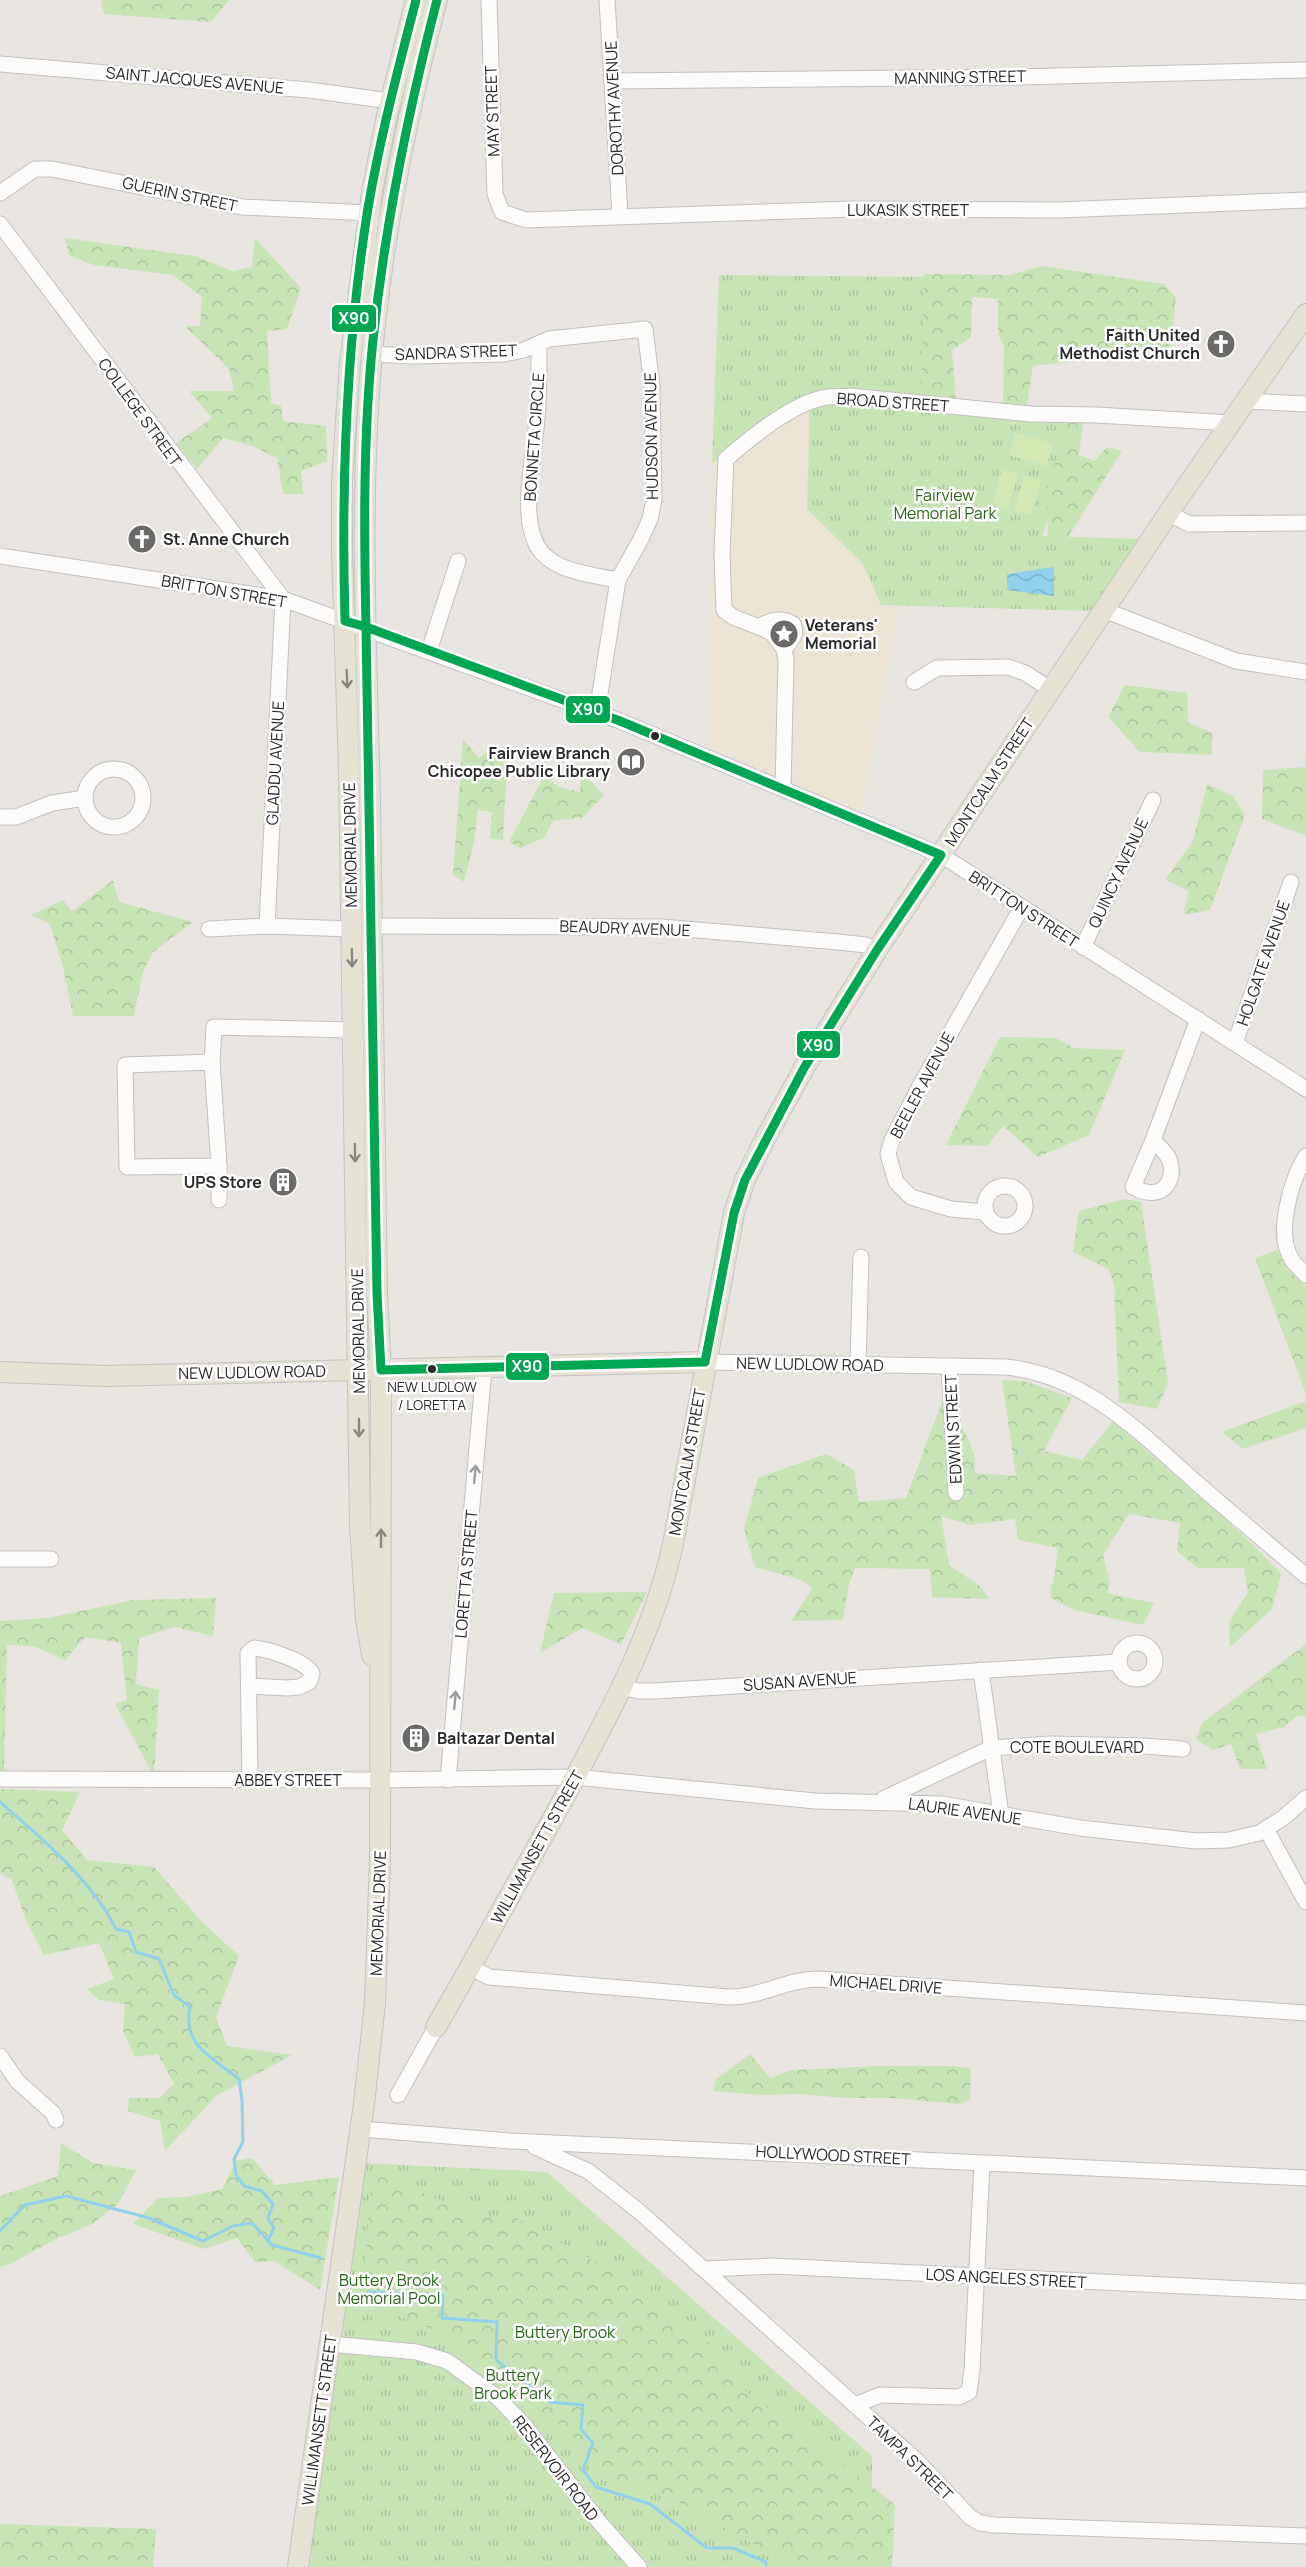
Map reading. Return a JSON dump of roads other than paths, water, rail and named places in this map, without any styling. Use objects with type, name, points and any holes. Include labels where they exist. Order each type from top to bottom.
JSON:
[{"type":"main road","name":"MEMORIAL DRIVE","points":[[361,2129],[373,2028],[377,1968],[381,1695],[381,1370],[377,1293],[366,627],[366,476],[372,354],[382,261],[396,175],[437,0]]},
{"type":"main road","name":"MEMORIAL DRIVE","points":[[381,1695],[371,1650],[363,1588],[360,1525],[353,1030],[341,519],[344,444],[355,318],[369,213],[390,101],[413,1]]},
{"type":"main road","name":"MONTCALM STREET","points":[[660,1592],[674,1537],[734,1213],[745,1180],[804,1068],[877,950],[1168,513],[1306,314]]},
{"type":"main road","name":"NEW LUDLOW ROAD","points":[[0,1371],[105,1376],[705,1362]]},
{"type":"main road","name":"WILLIMANSETT STREET","points":[[436,2026],[575,1777],[621,1687],[660,1592]]},
{"type":"main road","name":"WILLIMANSETT STREET","points":[[298,2567],[361,2129]]},
{"type":"street","name":"MAY STREET","points":[[489,0],[495,194],[502,212],[510,214]]},
{"type":"street","name":"DOROTHY AVENUE","points":[[607,0],[620,215]]},
{"type":"street","name":"SAINT JACQUES AVENUE","points":[[0,64],[309,90],[390,101]]},
{"type":"street","name":"MANNING STREET","points":[[613,81],[1306,70]]},
{"type":"street","name":"GUERIN STREET","points":[[0,193],[35,169],[52,169],[242,207],[369,213]]},
{"type":"street","name":"LUKASIK STREET","points":[[510,214],[526,220],[620,215],[852,209],[1059,210],[1306,200]]},
{"type":"street","name":"COLLEGE STREET","points":[[0,224],[282,599]]},
{"type":"street","name":"SANDRA STREET","points":[[372,354],[504,354],[539,345],[549,339],[645,329]]},
{"type":"street","name":"HUDSON AVENUE","points":[[597,712],[618,580],[650,519],[654,500],[652,386],[645,329]]},
{"type":"street","name":"BONNETA CIRCLE","points":[[539,345],[537,416],[528,510],[532,531],[539,549],[560,566],[618,580]]},
{"type":"street","name":"BROAD STREET","points":[[759,627],[733,617],[724,610],[722,554],[726,459],[761,432],[801,406],[822,398],[850,396],[1031,414],[1097,415],[1231,423]]},
{"type":"street","points":[[1247,401],[1306,404]]},
{"type":"street","points":[[1168,513],[1189,524],[1306,523]]},
{"type":"street","name":"BRITTON STREET","points":[[0,556],[282,599],[366,627],[597,712],[941,855],[1306,1089]]},
{"type":"street","points":[[429,651],[458,561]]},
{"type":"street","name":"GLADDU AVENUE","points":[[267,926],[282,599]]},
{"type":"street","points":[[1104,610],[1236,661],[1306,672]]},
{"type":"street","points":[[759,627],[776,620],[785,620],[793,624],[794,637],[784,649]]},
{"type":"street","points":[[759,627],[772,633],[784,649],[786,660],[783,788]]},
{"type":"street","points":[[914,682],[937,668],[1008,667],[1025,673],[1050,689]]},
{"type":"street","points":[[0,817],[16,817],[52,803],[85,798]]},
{"type":"street","name":"QUINCY AVENUE","points":[[1083,947],[1153,800]]},
{"type":"street","name":"HOLGATE AVENUE","points":[[1235,1043],[1291,882]]},
{"type":"street","name":"BEELER AVENUE","points":[[985,1212],[951,1209],[921,1202],[911,1197],[894,1179],[888,1154],[891,1140],[919,1088],[1022,907]]},
{"type":"street","points":[[209,929],[267,926],[351,929]]},
{"type":"street","name":"BEAUDRY AVENUE","points":[[371,926],[662,927],[838,942],[866,945],[877,950]]},
{"type":"street","points":[[1153,1140],[1198,1019]]},
{"type":"street","points":[[219,1200],[212,1062],[214,1027],[353,1030]]},
{"type":"street","points":[[212,1062],[125,1065],[127,1167],[219,1166]]},
{"type":"street","points":[[1306,1156],[1292,1182],[1285,1228],[1286,1244],[1291,1259],[1306,1275]]},
{"type":"street","points":[[858,1364],[861,1257]]},
{"type":"street","name":"NEW LUDLOW ROAD","points":[[705,1362],[1024,1369],[1058,1379],[1091,1396],[1133,1427],[1303,1573]]},
{"type":"street","name":"EDWIN STREET","points":[[949,1366],[956,1493]]},
{"type":"street","name":"LORETTA STREET","points":[[448,1779],[484,1368]]},
{"type":"street","points":[[0,1559],[51,1558]]},
{"type":"street","name":"SUSAN AVENUE","points":[[621,1687],[639,1691],[1119,1662]]},
{"type":"street","points":[[981,1670],[1001,1815]]},
{"type":"street","points":[[249,1686],[250,1780]]},
{"type":"street","name":"COTE BOULEVARD","points":[[876,1802],[991,1748],[1050,1744],[1183,1749]]},
{"type":"street","name":"ABBEY STREET","points":[[0,1779],[380,1780],[575,1777]]},
{"type":"street","name":"LAURIE AVENUE","points":[[575,1777],[815,1800],[942,1804],[1080,1828],[1196,1841],[1241,1838],[1266,1829],[1306,1798]]},
{"type":"street","points":[[1266,1829],[1306,1902]]},
{"type":"street","name":"MICHAEL DRIVE","points":[[470,1967],[489,1977],[728,1996],[748,1995],[797,1981],[818,1979],[1306,2013]]},
{"type":"street","name":"WILLIMANSETT STREET","points":[[398,2095],[436,2026]]},
{"type":"street","points":[[0,2056],[18,2082],[52,2113],[56,2120]]},
{"type":"street","name":"HOLLYWOOD STREET","points":[[361,2129],[510,2141],[1306,2178]]},
{"type":"street","name":"TAMPA STREET","points":[[510,2141],[546,2150],[596,2176],[660,2228],[916,2460],[970,2517],[980,2523],[1104,2530],[1306,2535]]},
{"type":"street","points":[[596,2176],[595,2157],[608,2145]]},
{"type":"street","points":[[855,2405],[880,2395],[943,2397],[965,2394],[970,2389],[982,2163]]},
{"type":"street","name":"LOS ANGELES STREET","points":[[705,2270],[772,2266],[1306,2292]]},
{"type":"street","name":"RESERVOIR ROAD","points":[[330,2344],[417,2352],[447,2361],[498,2398],[525,2426],[598,2522],[639,2567]]},
{"type":"water","points":[[1054,567],[1054,596],[1007,590],[1007,574]]},
{"type":"waterway","points":[[0,1802],[49,1845],[79,1877],[106,1911],[116,1929],[129,1932],[136,1952],[159,1959],[174,1995],[190,2007],[190,2032],[195,2041],[210,2057],[239,2079],[243,2142],[234,2159],[236,2175],[244,2186],[262,2191],[273,2204],[268,2218],[274,2228],[268,2240]]},
{"type":"waterway","points":[[0,2231],[25,2205],[66,2196],[149,2218],[203,2241],[233,2226],[252,2223],[272,2245],[321,2258]]},
{"type":"waterway","points":[[368,2292],[443,2295],[442,2318],[497,2322],[496,2360],[550,2402],[583,2405],[581,2429],[593,2443],[583,2470],[596,2487],[650,2504],[707,2548],[733,2548],[766,2562],[766,2567]]},
{"type":"place","name":"Faith United Methodist Church","points":[[1221,344]]},
{"type":"place","name":"St. Anne Church","points":[[142,539]]},
{"type":"place","name":"Veterans' Memorial","points":[[784,634]]},
{"type":"place","name":"Fairview Branch Chicopee Public Library","points":[[631,762]]},
{"type":"place","name":"UPS Store","points":[[283,1182]]},
{"type":"place","name":"NEW LUDLOW / LORETTA","points":[[432,1369]]},
{"type":"place","name":"Baltazar Dental","points":[[416,1738]]},
{"type":"park label","name":"Fairview Memorial Park","points":[[945,504]]},
{"type":"park label","name":"Buttery Brook Memorial Pool","points":[[389,2289]]},
{"type":"park label","name":"Buttery Brook","points":[[565,2332]]},
{"type":"park label","name":"Buttery Brook Park","points":[[513,2384]]}]
